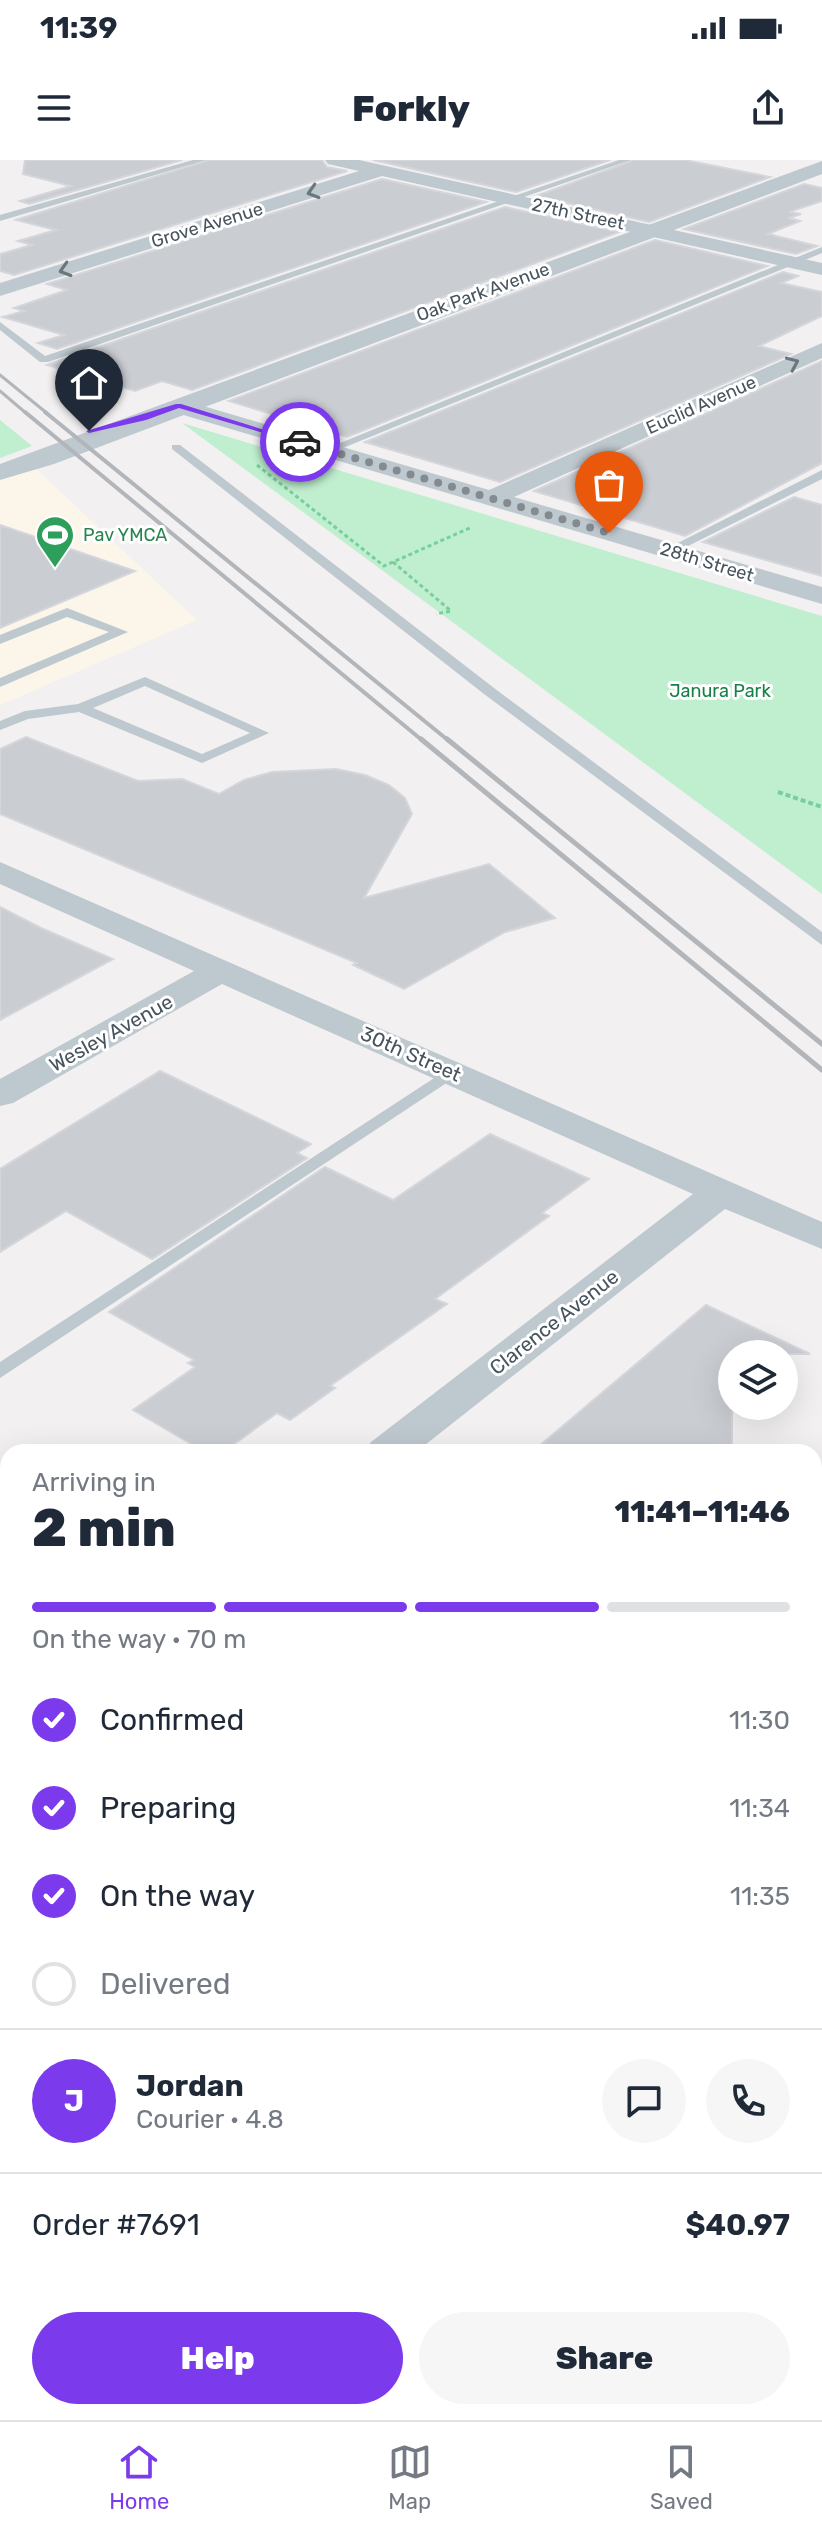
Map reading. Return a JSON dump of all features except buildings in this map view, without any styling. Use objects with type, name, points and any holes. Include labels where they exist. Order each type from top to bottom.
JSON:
[{"type":"street","name":"27th Street","points":[[334,160],[822,269]]},
{"type":"street","name":"Grove Avenue","points":[[0,290],[414,160]]},
{"type":"street","name":"Oak Park Avenue","points":[[0,472],[57,455],[178,406],[822,167]]},
{"type":"street","name":"Euclid Avenue","points":[[492,498],[822,350]]},
{"type":"street","name":"28th Street","points":[[178,406],[822,596]]},
{"type":"street","name":"30th Street","points":[[4,877],[822,1237]]},
{"type":"street","name":"Wesley Avenue","points":[[0,1095],[221,970]]},
{"type":"street","name":"Clarence Avenue","points":[[397,1444],[721,1192]]},
{"type":"lane","points":[[0,218],[202,160]]},
{"type":"lane","points":[[0,325],[44,360],[627,160]]},
{"type":"lane","points":[[329,450],[822,250]]},
{"type":"lane","points":[[176,447],[489,691],[822,940]]},
{"type":"lane","points":[[668,551],[822,474]]},
{"type":"lane","points":[[0,640],[67,612],[121,632],[0,683]]},
{"type":"lane","points":[[0,726],[25,715],[81,708],[145,681],[262,733],[202,759],[81,708]]},
{"type":"lane","points":[[0,1371],[451,1072]]},
{"type":"path","points":[[247,457],[384,566],[477,524]]},
{"type":"path","points":[[778,792],[822,807]]},
{"type":"shaded area","points":[[31,464],[197,620],[0,705],[0,475]]},
{"type":"green space","points":[[0,420],[32,446],[0,458]]},
{"type":"green space","name":"Janura Park","points":[[182,423],[822,616],[822,894]]},
{"type":"railway","points":[[0,375],[48,414]]},
{"type":"railway","points":[[0,391],[27,414]]},
{"type":"railway","points":[[25,412],[423,741]]},
{"type":"railway","points":[[45,412],[449,741]]},
{"type":"railway","points":[[421,739],[822,1070]]},
{"type":"railway","points":[[447,739],[822,1044]]},
{"type":"way so far","points":[[300,442],[609,533]]},
{"type":"place","name":"Pav YMCA","points":[[55,569]]},
{"type":"route","points":[[89,431],[144,419],[178,406],[300,442]]}]
